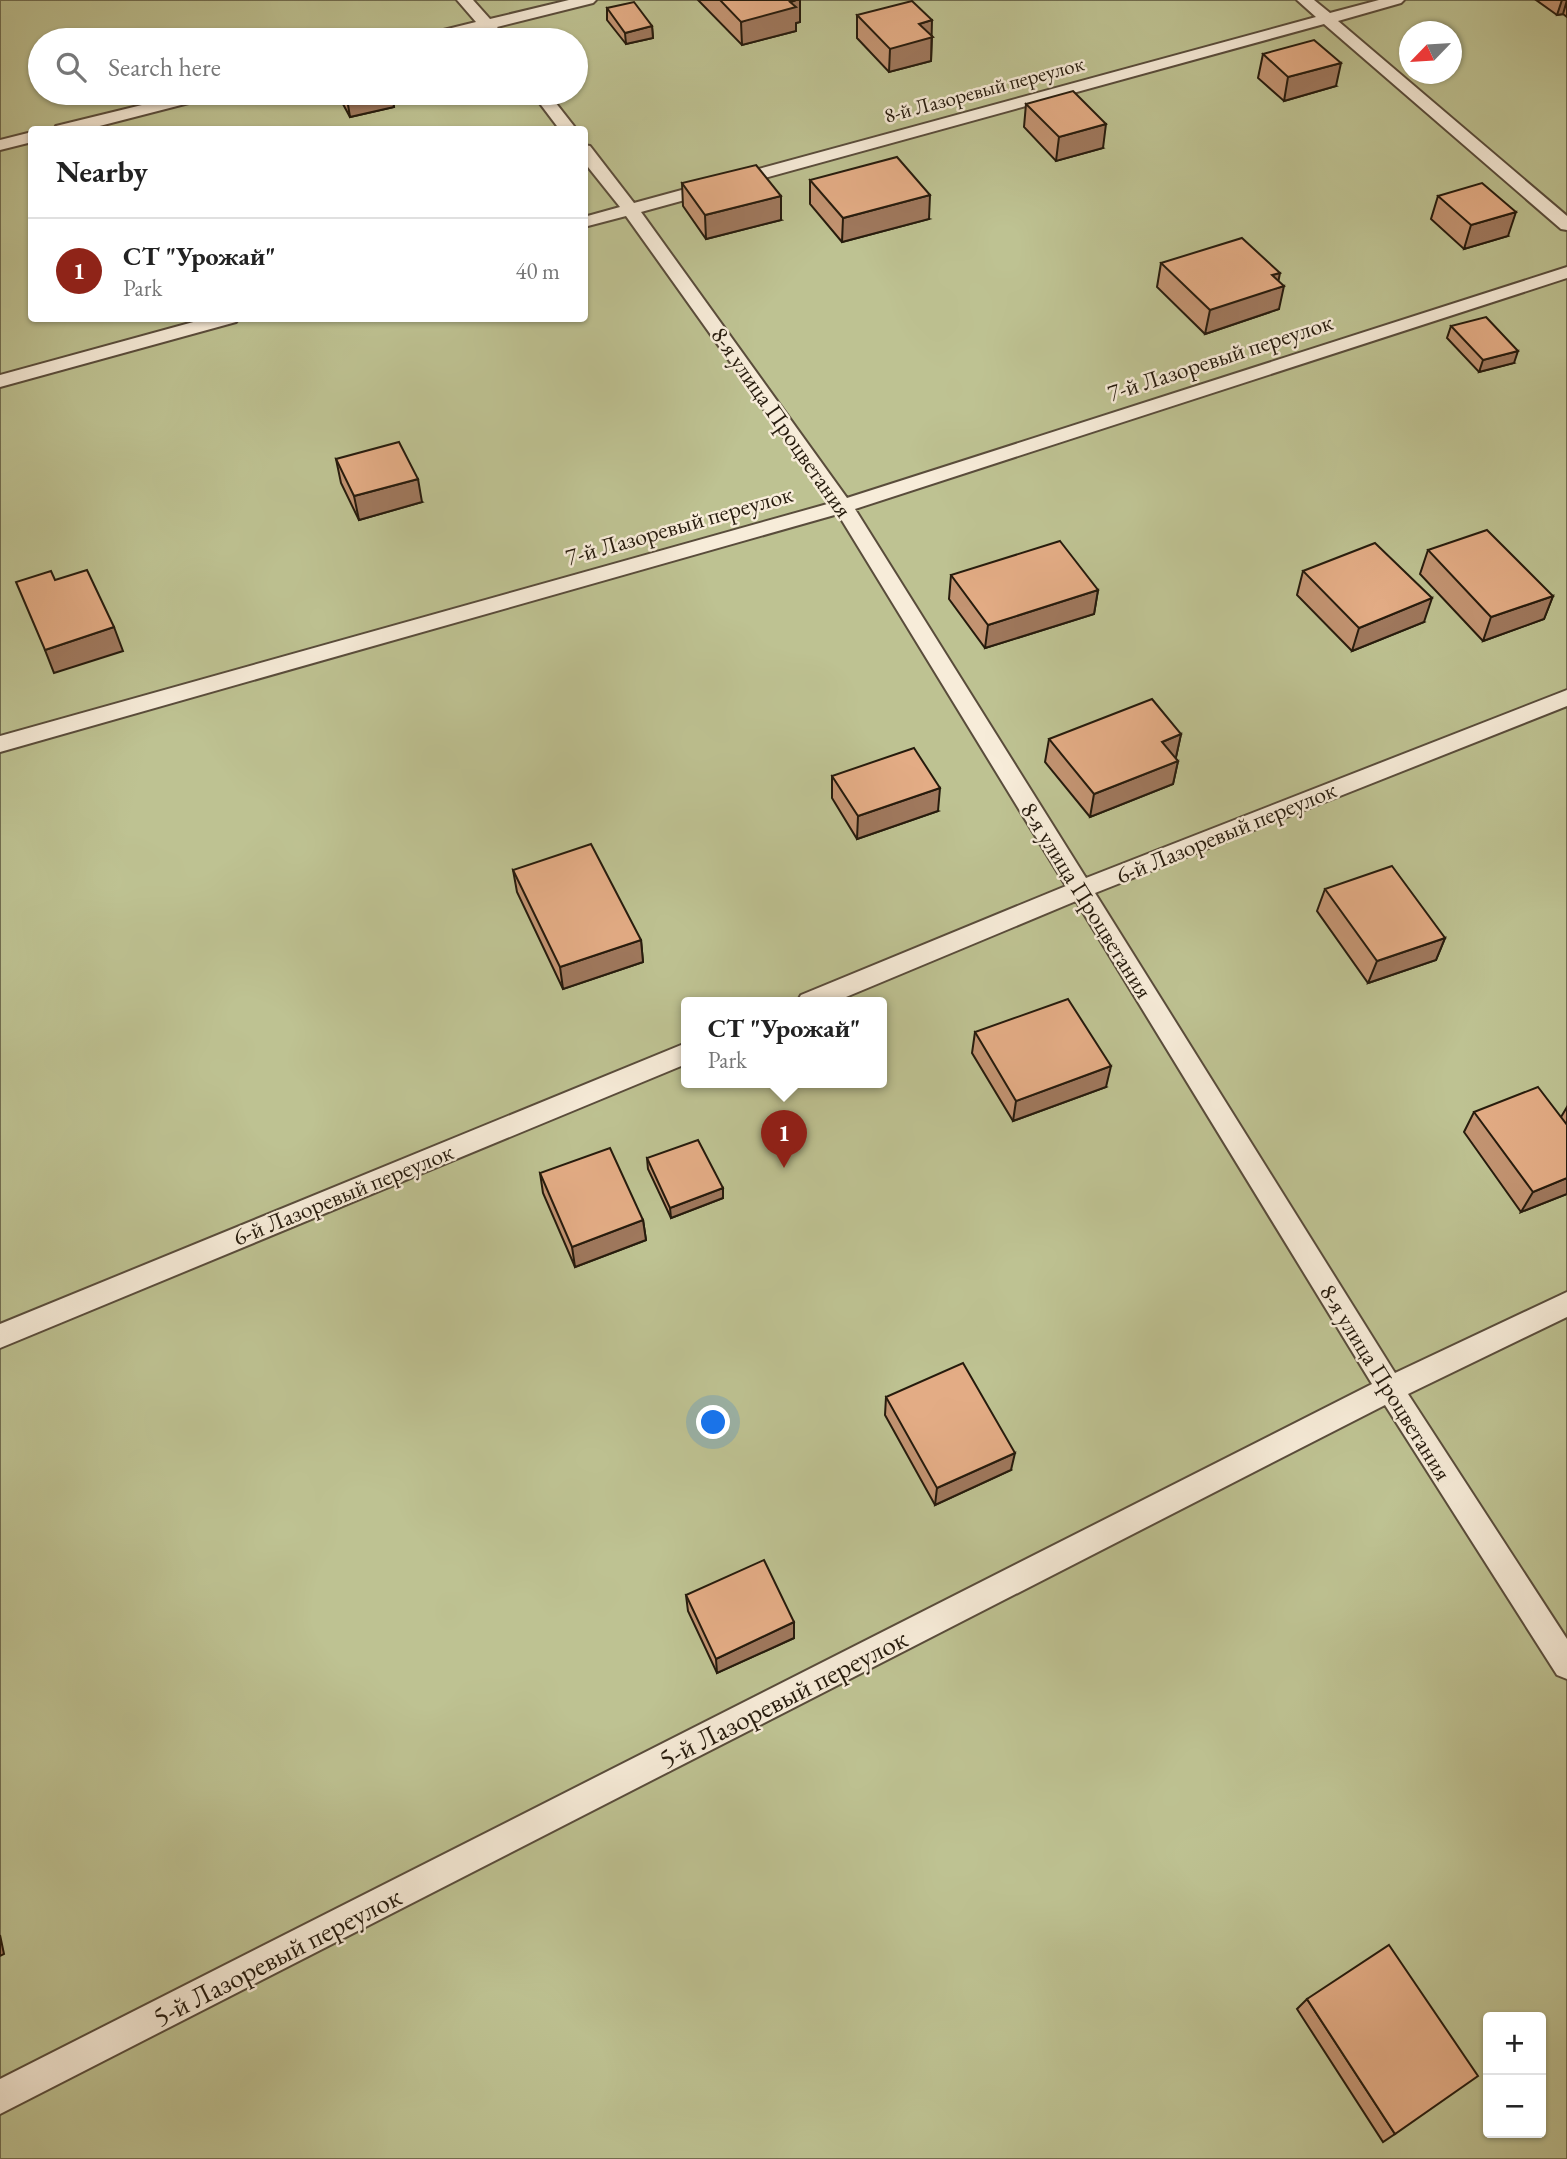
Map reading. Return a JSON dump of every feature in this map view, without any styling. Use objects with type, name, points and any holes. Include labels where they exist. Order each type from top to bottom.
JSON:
[{"type":"lane","points":[[466,0],[490,28]]},
{"type":"lane","points":[[470,28],[587,0]]},
{"type":"lane","points":[[1304,0],[1567,225]]},
{"type":"lane","name":"8-й Лазоревый переулок","points":[[588,221],[1396,0]]},
{"type":"lane","points":[[78,126],[162,105]]},
{"type":"lane","points":[[549,105],[566,126]]},
{"type":"lane","points":[[0,145],[28,138]]},
{"type":"lane","name":"8-я улица Процветания","points":[[588,155],[631,210],[842,506],[1390,1389],[1567,1665]]},
{"type":"lane","name":"7-й Лазоревый переулок","points":[[0,744],[842,506],[1567,272]]},
{"type":"lane","points":[[0,381],[215,322]]},
{"type":"lane","name":"6-й Лазоревый переулок","points":[[822,997],[1080,890],[1567,698]]},
{"type":"lane","name":"6-й Лазоревый переулок","points":[[0,1336],[681,1055]]},
{"type":"lane","name":"5-й Лазоревый переулок","points":[[0,2097],[1390,1389],[1567,1304]]},
{"type":"green space","points":[[0,0],[1567,0],[1567,2159],[0,2159]]},
{"type":"building","points":[[720,0],[796,0],[790,2],[796,7],[741,22]]},
{"type":"building","points":[[912,1],[932,20],[919,24],[933,37],[890,49],[857,15]]},
{"type":"building","points":[[634,2],[652,26],[625,33],[607,8]]},
{"type":"building","points":[[1314,40],[1341,63],[1288,77],[1263,54]]},
{"type":"building","points":[[1073,91],[1106,124],[1059,137],[1026,104]]},
{"type":"building","points":[[897,157],[930,195],[843,218],[810,180]]},
{"type":"building","points":[[756,165],[781,196],[705,215],[682,183]]},
{"type":"building","points":[[1482,183],[1516,212],[1471,225],[1438,196]]},
{"type":"building","points":[[1242,238],[1280,273],[1272,275],[1284,286],[1210,310],[1161,263]]},
{"type":"building","points":[[1486,317],[1518,351],[1483,360],[1451,326]]},
{"type":"building","points":[[399,442],[418,479],[354,496],[336,459]]},
{"type":"building","points":[[1487,530],[1553,596],[1491,617],[1428,550]]},
{"type":"building","points":[[1060,541],[1098,590],[988,625],[951,575]]},
{"type":"building","points":[[1375,543],[1432,598],[1359,628],[1303,571]]},
{"type":"building","points":[[87,570],[114,627],[45,650],[16,582],[51,571],[55,580]]},
{"type":"building","points":[[1152,699],[1181,734],[1162,742],[1178,761],[1094,794],[1049,739]]},
{"type":"building","points":[[914,748],[940,788],[858,816],[832,776]]},
{"type":"building","points":[[591,844],[641,940],[560,967],[513,870]]},
{"type":"building","points":[[1392,866],[1445,938],[1377,961],[1325,889]]},
{"type":"building","points":[[1068,999],[1111,1066],[1016,1101],[975,1032]]},
{"type":"building","points":[[1538,1087],[1567,1125],[1567,1178],[1533,1192],[1474,1112]]},
{"type":"building","points":[[698,1140],[723,1188],[670,1208],[647,1158]]},
{"type":"building","points":[[610,1148],[643,1220],[572,1247],[540,1173]]},
{"type":"building","points":[[963,1363],[1015,1453],[937,1488],[886,1397]]},
{"type":"building","points":[[764,1560],[794,1622],[716,1659],[686,1595]]},
{"type":"building","points":[[1389,1945],[1478,2076],[1395,2134],[1307,1999]]},
{"type":"place","name":"СТ \"Урожай\"","points":[[784,1168]]}]
